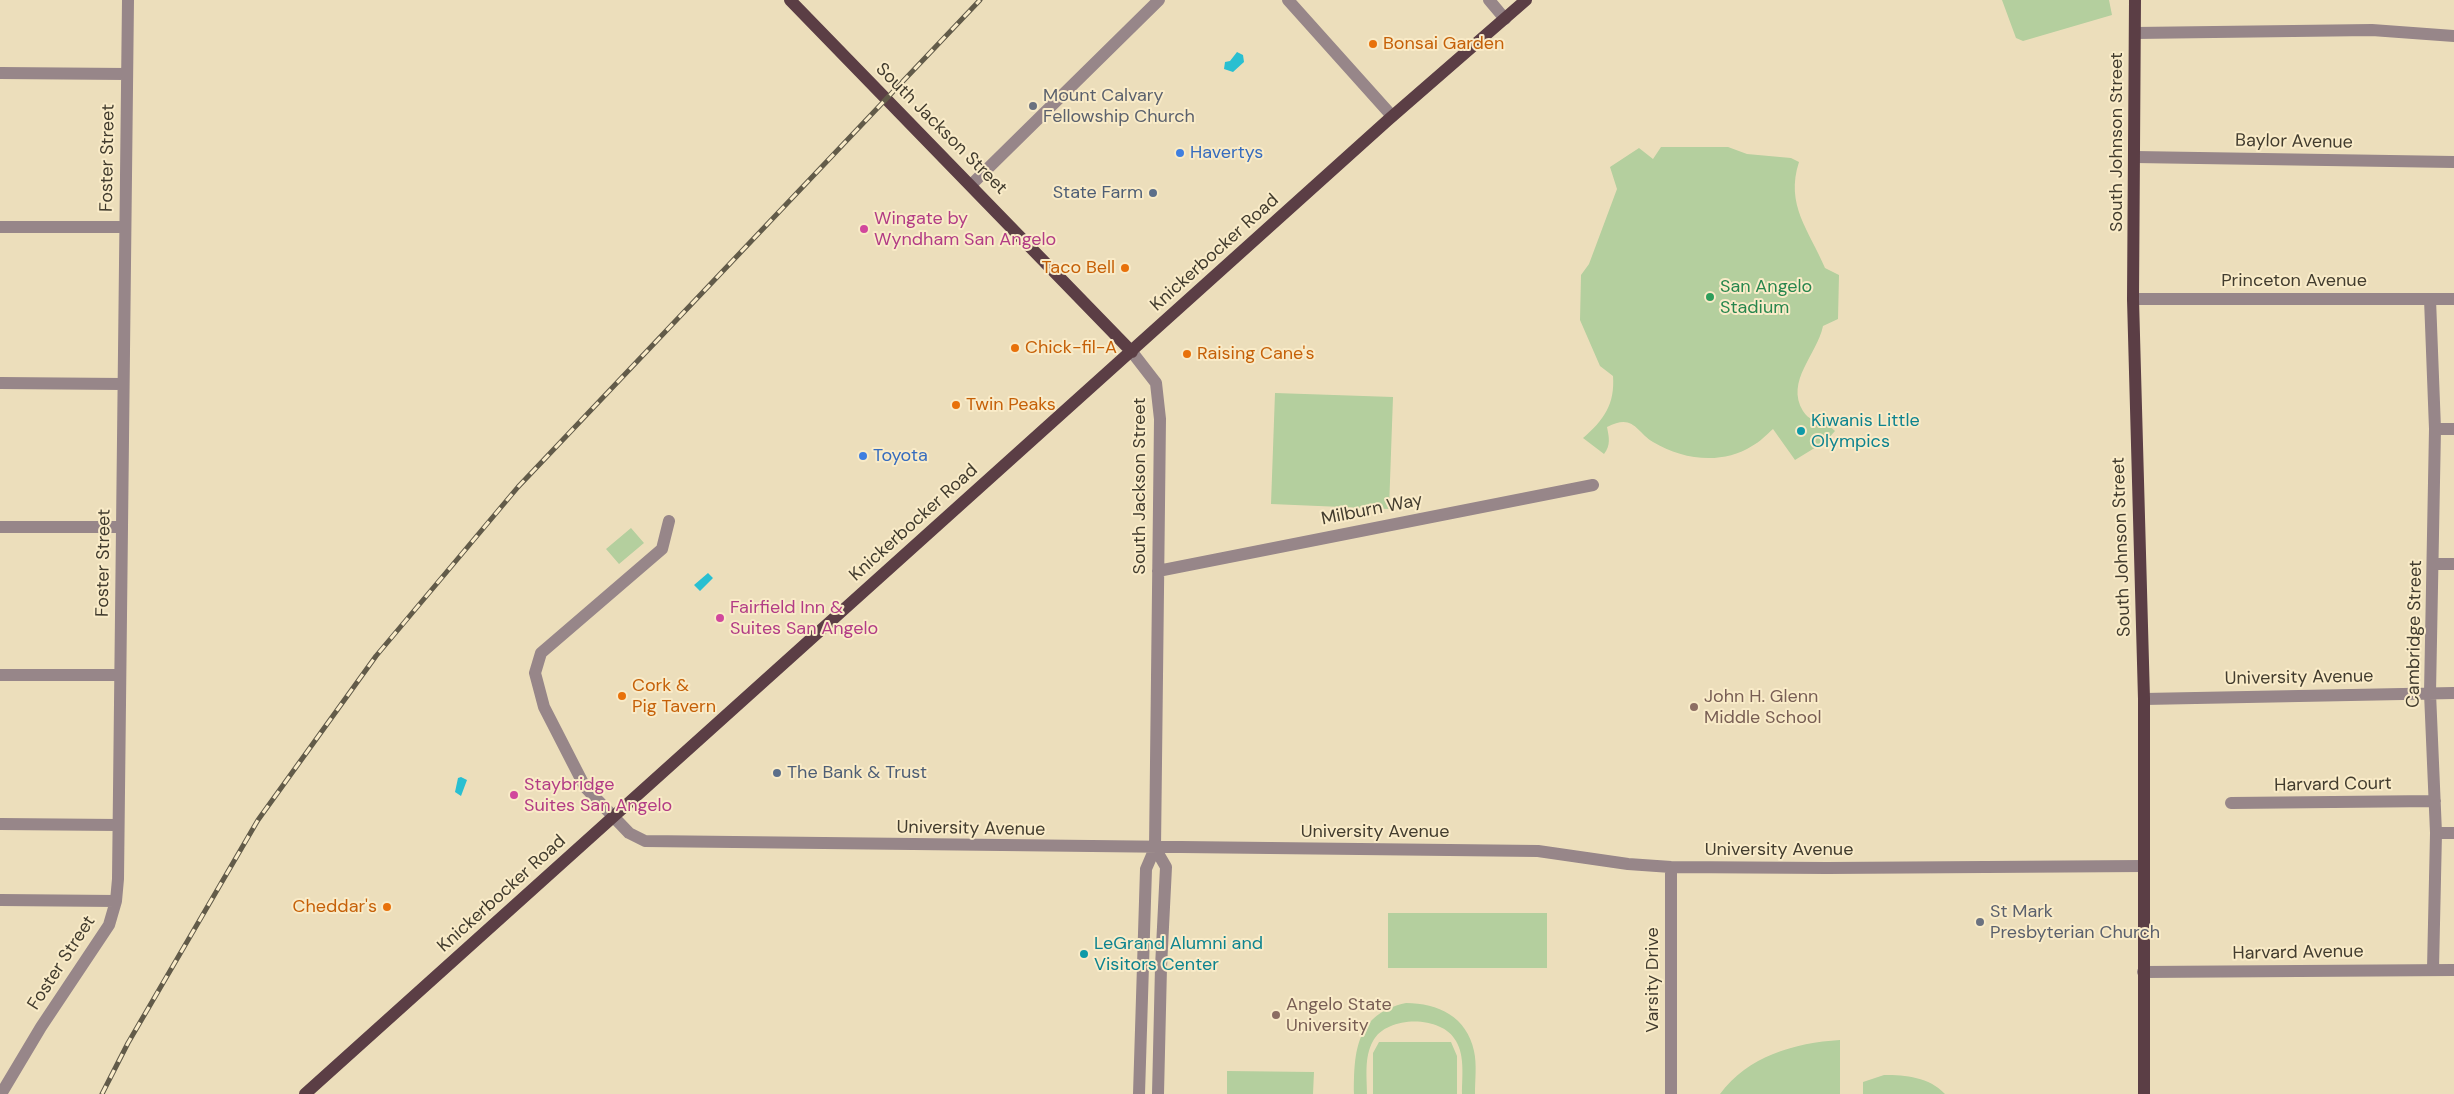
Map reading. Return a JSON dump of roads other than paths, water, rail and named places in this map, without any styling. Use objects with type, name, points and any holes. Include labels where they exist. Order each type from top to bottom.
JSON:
[{"type":"main road","name":"South Jackson Street","points":[[790,0],[972,184],[1132,352]]},
{"type":"main road","name":"Knickerbocker Road","points":[[304,1094],[614,818],[1392,116],[1526,0]]},
{"type":"main road","name":"South Johnson Street","points":[[2135,0],[2133,299],[2144,699],[2144,1094]]},
{"type":"street","name":"Foster Street","points":[[1,1094],[41,1027],[109,925],[116,901],[128,0]]},
{"type":"street","points":[[972,184],[1159,0]]},
{"type":"street","points":[[1288,0],[1392,116]]},
{"type":"street","points":[[1489,0],[1505,19]]},
{"type":"street","points":[[2135,33],[2372,30],[2454,36]]},
{"type":"street","points":[[0,73],[127,74]]},
{"type":"street","name":"Baylor Avenue","points":[[2134,157],[2454,162]]},
{"type":"street","points":[[0,227],[125,227]]},
{"type":"street","name":"Princeton Avenue","points":[[2133,299],[2454,298]]},
{"type":"street","name":"Cambridge Street","points":[[2430,299],[2435,429],[2434,564],[2430,693],[2436,833],[2434,969]]},
{"type":"street","name":"South Jackson Street","points":[[1132,352],[1156,383],[1160,419],[1155,848],[1146,869],[1139,1094]]},
{"type":"street","points":[[0,383],[123,384]]},
{"type":"street","points":[[2435,429],[2454,429]]},
{"type":"street","name":"Milburn Way","points":[[1158,571],[1593,485]]},
{"type":"street","name":"University Avenue","points":[[669,521],[662,548],[541,653],[535,674],[544,707],[585,787],[629,833],[645,841],[659,843],[1538,851],[1628,864],[1671,867],[2144,866]]},
{"type":"street","points":[[0,527],[122,527]]},
{"type":"street","points":[[2434,564],[2454,564]]},
{"type":"street","points":[[0,675],[120,675]]},
{"type":"street","name":"University Avenue","points":[[2144,699],[2454,693]]},
{"type":"street","name":"Harvard Court","points":[[2231,803],[2434,801]]},
{"type":"street","points":[[0,824],[118,825]]},
{"type":"street","points":[[2436,833],[2454,833]]},
{"type":"street","name":"South Jackson Street","points":[[1155,848],[1166,867],[1158,1094]]},
{"type":"street","name":"Varsity Drive","points":[[1671,867],[1671,1094]]},
{"type":"street","points":[[0,900],[116,901]]},
{"type":"street","name":"Harvard Avenue","points":[[2143,972],[2454,970]]},
{"type":"water","points":[[1237,52],[1243,55],[1244,62],[1233,72],[1224,69],[1225,62],[1230,61]]},
{"type":"water","points":[[708,573],[713,578],[700,591],[694,585]]},
{"type":"water","points":[[461,777],[467,780],[461,796],[455,792],[458,778]]},
{"type":"railway","points":[[102,1094],[128,1043],[258,820],[376,656],[518,487],[980,0]]},
{"type":"place","name":"Bonsai Garden","points":[[1373,44]]},
{"type":"place","name":"Mount Calvary Fellowship Church","points":[[1033,106]]},
{"type":"place","name":"Havertys","points":[[1180,153]]},
{"type":"place","name":"State Farm","points":[[1153,193]]},
{"type":"place","name":"Wingate by Wyndham San Angelo","points":[[864,229]]},
{"type":"place","name":"Taco Bell","points":[[1125,268]]},
{"type":"place","name":"San Angelo Stadium","points":[[1710,297]]},
{"type":"place","name":"Chick-fil-A","points":[[1015,348]]},
{"type":"place","name":"Raising Cane's","points":[[1187,354]]},
{"type":"place","name":"Twin Peaks","points":[[956,405]]},
{"type":"place","name":"Kiwanis Little Olympics","points":[[1801,431]]},
{"type":"place","name":"Toyota","points":[[863,456]]},
{"type":"place","name":"Fairfield Inn & Suites San Angelo","points":[[720,618]]},
{"type":"place","name":"Cork & Pig Tavern","points":[[622,696]]},
{"type":"place","name":"John H. Glenn Middle School","points":[[1694,707]]},
{"type":"place","name":"The Bank & Trust","points":[[777,773]]},
{"type":"place","name":"Staybridge Suites San Angelo","points":[[514,795]]},
{"type":"place","name":"Cheddar's","points":[[387,907]]},
{"type":"place","name":"St Mark Presbyterian Church","points":[[1980,922]]},
{"type":"place","name":"LeGrand Alumni and Visitors Center","points":[[1084,954]]},
{"type":"place","name":"Angelo State University","points":[[1276,1015]]}]
